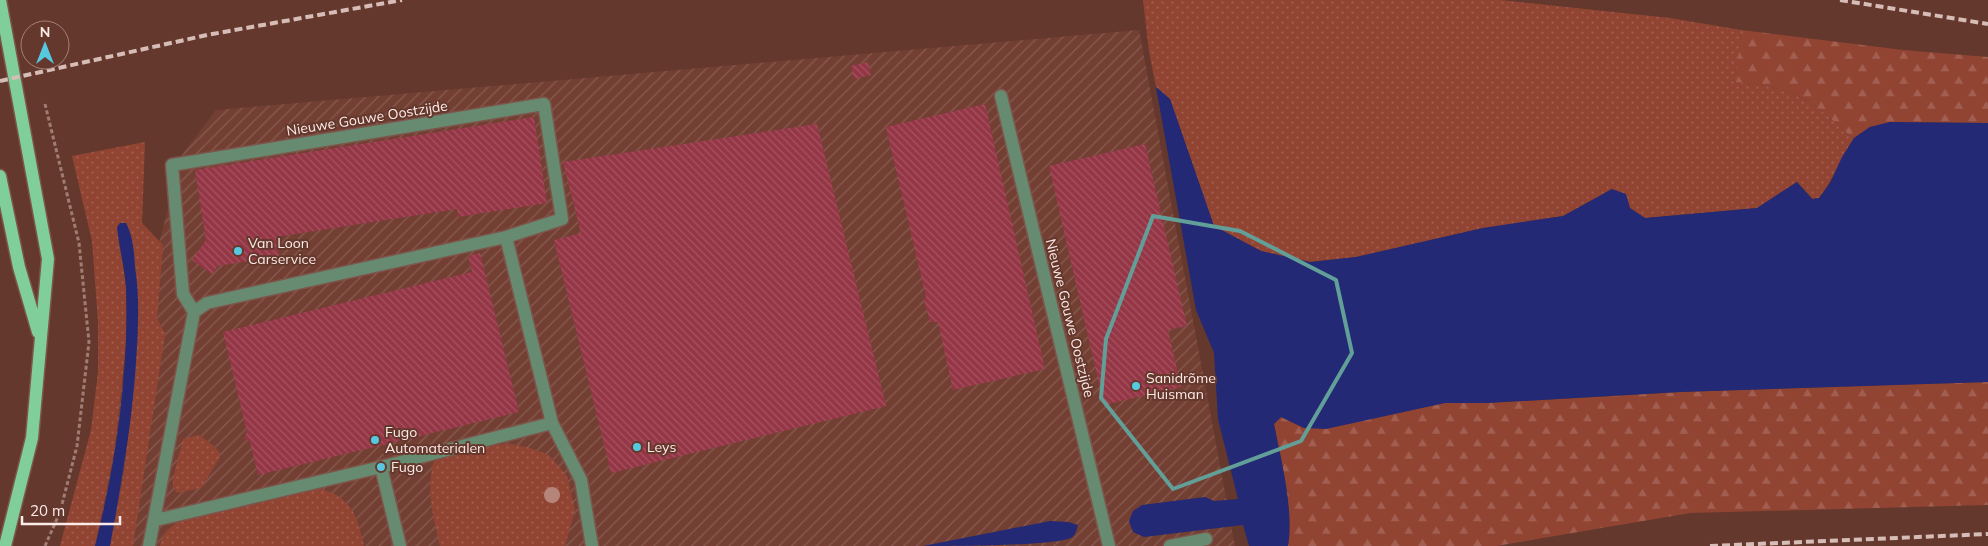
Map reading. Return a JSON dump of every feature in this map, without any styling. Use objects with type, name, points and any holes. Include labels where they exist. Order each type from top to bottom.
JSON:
[{"type":"main road","points":[[0,0],[48,259],[32,438],[5,546]]},
{"type":"main road","points":[[0,176],[18,267],[40,340]]},
{"type":"street","name":"Nieuwe Gouwe Oostzijde","points":[[1000,96],[1109,546]]},
{"type":"street","name":"Nieuwe Gouwe Oostzijde","points":[[544,104],[562,219],[506,237],[207,303],[194,312],[183,294],[172,165],[544,104]]},
{"type":"street","points":[[506,237],[552,423],[581,480],[592,546]]},
{"type":"street","points":[[149,546],[156,520],[194,312]]},
{"type":"street","points":[[156,520],[381,467],[552,423]]},
{"type":"street","points":[[381,467],[400,546]]},
{"type":"street","points":[[1170,546],[1206,540]]},
{"type":"highlighted area","points":[[1153,216],[1240,231],[1336,280],[1352,353],[1301,441],[1173,489],[1101,398],[1106,339]]},
{"type":"shaded area","points":[[1139,30],[1235,546],[80,546],[182,155],[216,110]]},
{"type":"shaded area","points":[[1156,87],[1170,99],[1214,226],[1261,251],[1310,262],[1356,257],[1483,228],[1563,216],[1612,189],[1626,194],[1630,208],[1645,218],[1757,208],[1797,182],[1812,199],[1819,198],[1830,183],[1842,157],[1854,138],[1870,127],[1890,122],[1988,123],[1988,382],[1680,392],[1487,403],[1445,403],[1326,429],[1304,428],[1281,417],[1274,424],[1288,501],[1288,546],[1249,546],[1243,525],[1144,537],[1133,532],[1129,521],[1133,511],[1142,505],[1205,497],[1214,501],[1238,499],[1218,419],[1214,353],[1196,310]]},
{"type":"shaded area","points":[[120,223],[126,223],[134,249],[138,302],[136,362],[129,431],[110,546],[95,546],[115,451],[123,386],[126,288],[117,227]]},
{"type":"shaded area","points":[[1050,521],[1068,522],[1078,525],[1076,533],[1071,538],[1044,543],[923,546]]},
{"type":"green space","points":[[1143,0],[1500,0],[1670,18],[1741,30],[1737,82],[1768,86],[1806,100],[1854,138],[1819,198],[1813,199],[1797,182],[1757,208],[1645,218],[1630,208],[1612,189],[1564,216],[1483,228],[1356,257],[1310,262],[1261,251],[1214,226],[1170,99],[1156,87],[1149,51]]},
{"type":"green space","points":[[1741,30],[1903,50],[1988,57],[1988,123],[1890,122],[1870,127],[1854,138],[1806,100],[1767,86],[1736,82]]},
{"type":"green space","points":[[145,142],[142,223],[163,245],[157,318],[165,334],[133,546],[110,546],[123,478],[138,336],[120,223],[119,240],[126,286],[127,336],[114,453],[95,546],[60,546],[91,430],[98,372],[98,321],[92,241],[72,156]]},
{"type":"green space","points":[[1988,382],[1988,505],[1690,513],[1496,546],[1288,546],[1288,501],[1274,424],[1281,417],[1304,428],[1445,403],[1487,403],[1680,392]]},
{"type":"green space","points":[[199,435],[220,453],[219,459],[201,488],[177,493],[173,487],[173,478],[183,439]]},
{"type":"green space","points":[[511,444],[549,455],[567,476],[575,510],[565,546],[440,546],[430,491],[435,458],[487,445]]},
{"type":"green space","points":[[318,488],[339,496],[346,502],[359,525],[364,546],[160,546],[168,530],[182,520]]},
{"type":"building","points":[[868,62],[871,75],[854,79],[851,66]]},
{"type":"building","points":[[985,104],[1045,369],[953,390],[938,322],[930,322],[924,300],[926,297],[886,127]]},
{"type":"building","points":[[534,117],[547,203],[458,217],[457,209],[276,237],[279,256],[218,266],[212,274],[192,260],[206,240],[195,170]]},
{"type":"building","points":[[817,124],[886,406],[611,473],[554,240],[581,233],[563,162]]},
{"type":"building","points":[[1145,144],[1187,326],[1168,330],[1181,387],[1104,405],[1049,166]]},
{"type":"building","points":[[480,253],[519,412],[258,475],[250,442],[244,438],[247,432],[223,332],[472,272],[468,256]]},
{"type":"railway","points":[[0,81],[207,35],[402,0]]},
{"type":"railway","points":[[1840,0],[1988,24]]},
{"type":"railway","points":[[1710,546],[1988,534]]},
{"type":"place","name":"Van Loon Carservice","points":[[238,251]]},
{"type":"place","name":"Sanidrõme Huisman","points":[[1136,386]]},
{"type":"place","name":"Fugo Automaterialen","points":[[375,440]]},
{"type":"place","name":"Leys","points":[[637,447]]},
{"type":"place","name":"Fugo","points":[[381,467]]}]
